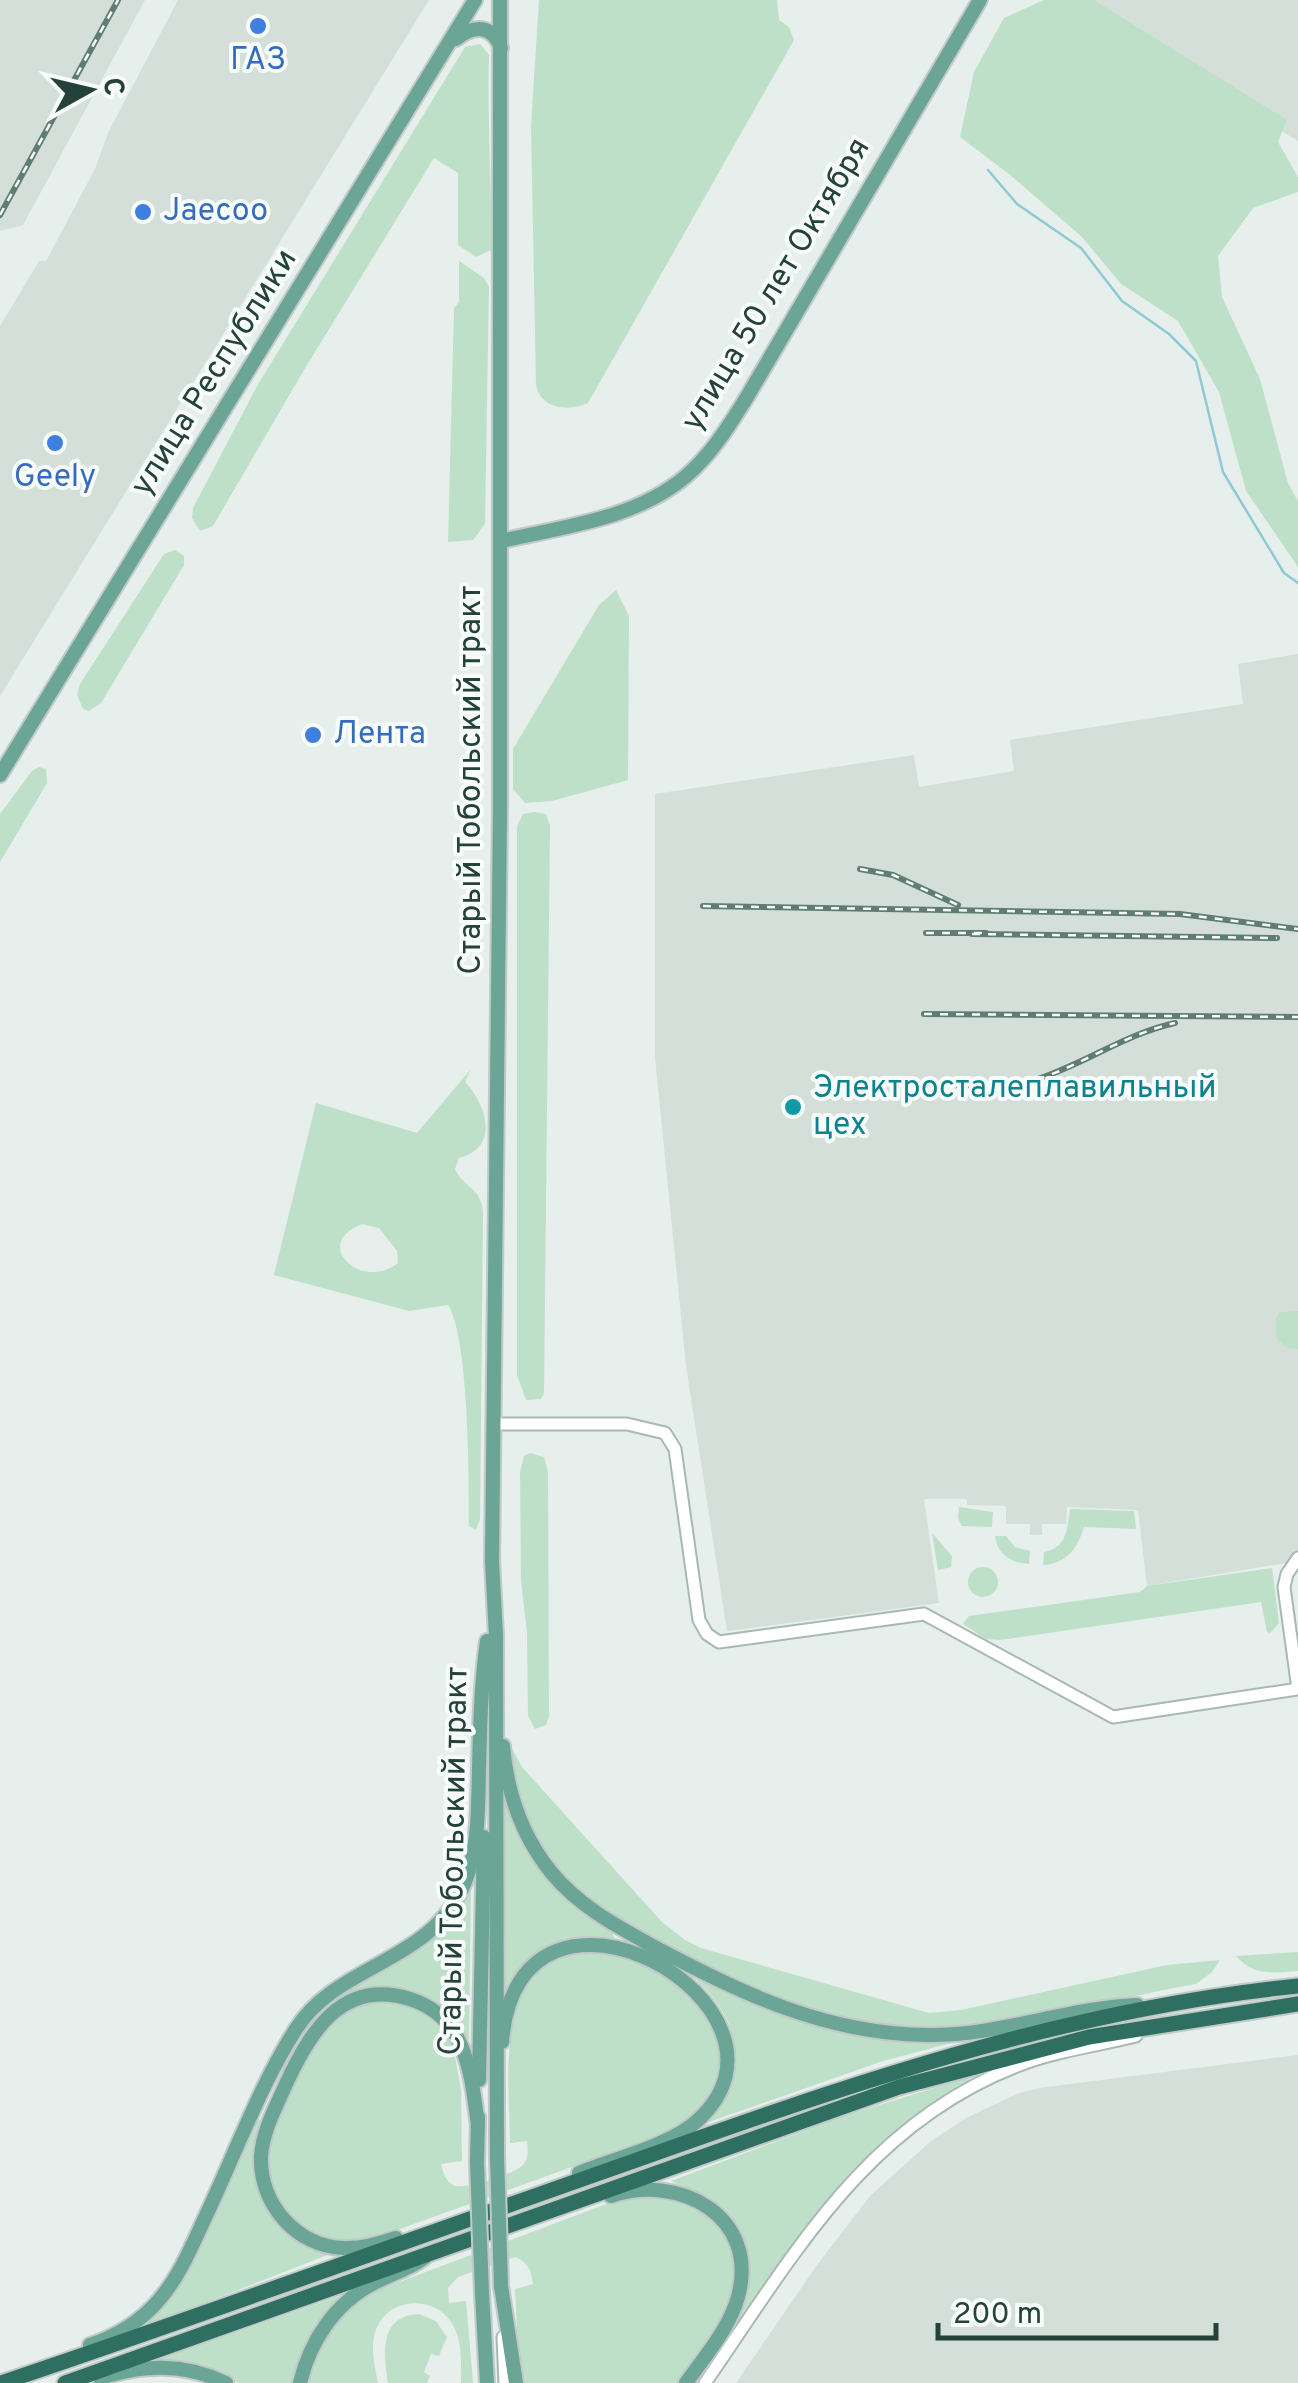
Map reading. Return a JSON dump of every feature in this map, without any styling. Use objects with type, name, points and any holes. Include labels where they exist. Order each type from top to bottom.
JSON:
[{"type":"highway","points":[[0,2382],[910,2066],[1034,2032],[1178,2003],[1298,1986]]},
{"type":"highway","points":[[65,2383],[899,2086],[1056,2045],[1298,2004]]},
{"type":"main road","name":"улица Республики","points":[[0,775],[475,0]]},
{"type":"main road","name":"Старый Тобольский тракт","points":[[487,2381],[478,2125],[492,1561],[501,540],[500,0]]},
{"type":"main road","name":"улица 50 лет Октября","points":[[501,540],[626,510],[679,482],[702,460],[747,397],[980,0]]},
{"type":"main road","points":[[448,46],[461,35],[481,28],[492,32],[502,50]]},
{"type":"main road","points":[[491,1638],[504,1760],[523,1827],[557,1880],[591,1909],[631,1934],[774,2006],[872,2031],[933,2035],[988,2031],[1118,2006],[1178,2003]]},
{"type":"main road","points":[[0,2382],[111,2337],[151,2308],[182,2267],[298,2026],[328,1995],[410,1947],[448,1913],[466,1879],[475,1843],[481,1682],[491,1638]]},
{"type":"main road","name":"Старый Тобольский тракт","points":[[491,1638],[496,2156],[501,2290],[516,2383]]},
{"type":"main road","points":[[496,2128],[508,2003],[526,1971],[548,1954],[583,1944],[616,1948],[682,1980],[709,2004],[721,2025],[727,2057],[723,2081],[707,2111],[680,2133],[562,2180],[543,2193]]},
{"type":"main road","points":[[423,2236],[348,2248],[324,2245],[292,2227],[273,2205],[262,2172],[263,2142],[303,2050],[323,2020],[354,2000],[380,1995],[418,2002],[441,2016],[464,2048],[478,2125]]},
{"type":"main road","points":[[543,2214],[572,2210],[648,2188],[688,2195],[719,2216],[738,2253],[738,2296],[721,2333],[686,2383]]},
{"type":"main road","points":[[300,2383],[316,2341],[340,2309],[362,2290],[409,2269],[429,2254]]},
{"type":"main road","points":[[85,2383],[122,2371],[156,2366],[196,2372],[226,2383]]},
{"type":"street","points":[[493,1424],[628,1424],[665,1433],[675,1450],[699,1620],[707,1634],[719,1642],[924,1614],[1114,1718],[1298,1690],[1284,1587],[1298,1558]]},
{"type":"street","points":[[706,2383],[825,2212],[872,2159],[918,2120],[959,2093],[1021,2064],[1186,2020]]},
{"type":"street","points":[[501,2290],[506,2383]]},
{"type":"shaded area","points":[[0,0],[145,0],[23,225],[0,231]]},
{"type":"shaded area","points":[[178,0],[429,0],[0,696],[0,326],[39,261],[46,261]]},
{"type":"shaded area","points":[[1067,0],[1298,0],[1298,141]]},
{"type":"shaded area","points":[[1298,654],[1298,1561],[1147,1586],[1138,1510],[1067,1507],[1066,1524],[1042,1524],[1042,1535],[1030,1535],[1030,1524],[1006,1524],[1006,1506],[967,1505],[967,1499],[924,1499],[939,1603],[727,1631],[686,1366],[655,1058],[655,794],[914,755],[919,787],[1014,771],[1010,740],[1243,704],[1238,664]]},
{"type":"shaded area","points":[[1298,2055],[1298,2383],[736,2383],[870,2196],[931,2141],[966,2118],[1039,2088]]},
{"type":"green space","points":[[539,0],[777,0],[779,20],[789,27],[794,40],[588,403],[572,407],[549,403],[536,384],[531,126]]},
{"type":"green space","points":[[1044,0],[1094,0],[1287,120],[1278,142],[1298,177],[1298,192],[1253,208],[1218,256],[1222,297],[1260,379],[1288,483],[1298,501],[1298,567],[1246,491],[1219,392],[1178,321],[1121,284],[1082,237],[960,137],[974,72],[1004,18]]},
{"type":"green space","points":[[480,44],[489,55],[491,250],[476,257],[458,245],[458,173],[434,158],[213,526],[200,531],[192,518],[193,508],[257,386],[465,47]]},
{"type":"green space","points":[[459,261],[484,278],[489,287],[485,524],[473,540],[448,542],[454,308],[459,302]]},
{"type":"green space","points":[[175,550],[184,556],[184,565],[101,703],[89,711],[83,709],[77,695],[80,684],[164,554]]},
{"type":"green space","points":[[616,590],[629,616],[628,780],[552,801],[525,803],[513,789],[513,749],[599,605]]},
{"type":"green space","points":[[39,767],[46,769],[47,783],[0,862],[0,814]]},
{"type":"green space","points":[[523,814],[546,814],[550,826],[544,1393],[541,1399],[526,1400],[517,1375],[517,826]]},
{"type":"green space","points":[[471,1069],[465,1082],[484,1114],[485,1136],[472,1153],[459,1158],[455,1169],[476,1192],[483,1213],[480,1519],[476,1530],[469,1526],[464,1377],[455,1322],[448,1305],[409,1311],[274,1275],[316,1103],[417,1133]],"holes":[[[362,1224],[379,1228],[397,1251],[398,1263],[370,1272],[347,1262],[341,1253],[347,1233]]]},
{"type":"green space","points":[[1298,1311],[1298,1349],[1287,1348],[1276,1338],[1276,1318],[1280,1312]]},
{"type":"green space","points":[[530,1453],[544,1457],[548,1472],[549,1717],[546,1725],[535,1729],[528,1716],[527,1633],[521,1581],[520,1472],[524,1456]]},
{"type":"green space","points":[[959,1507],[993,1512],[992,1527],[962,1526]]},
{"type":"green space","points":[[1070,1509],[1134,1511],[1136,1529],[1084,1527],[1070,1553],[1043,1565],[1044,1552],[1062,1542]]},
{"type":"green space","points":[[932,1533],[952,1556],[951,1567],[938,1570]]},
{"type":"green space","points":[[995,1536],[1006,1536],[1015,1547],[1030,1551],[1029,1564],[1006,1556]]},
{"type":"green space","points":[[983,1567],[994,1571],[998,1582],[994,1593],[983,1597],[972,1593],[968,1582],[972,1571]]},
{"type":"green space","points":[[1272,1568],[1279,1623],[1270,1633],[1261,1602],[1000,1640],[986,1639],[963,1624],[969,1616],[1140,1592],[1147,1586]]},
{"type":"green space","points":[[510,1745],[522,1767],[662,1922],[701,1948],[929,2013],[961,2010],[1167,1965],[1220,1960],[1196,1984],[959,2028],[897,2028],[801,2008],[648,1939],[572,1885],[544,1851],[529,1822]]},
{"type":"green space","points":[[502,1782],[528,1846],[611,1930],[615,1940],[579,1940],[547,1949],[521,1969],[502,2000]]},
{"type":"green space","points":[[471,1882],[469,2040],[447,2014],[430,2002],[341,1995],[402,1959],[431,1936]]},
{"type":"green space","points":[[601,1951],[662,1974],[692,1997],[711,2022],[719,2065],[716,2080],[696,2115],[669,2132],[375,2238],[349,2242],[327,2239],[311,2233],[286,2211],[271,2180],[270,2139],[308,2056],[341,2015],[374,2002],[394,2002],[422,2010],[441,2026],[459,2050],[454,2052],[461,2089],[462,2161],[441,2164],[453,2185],[477,2184],[518,2169],[527,2156],[527,2141],[510,2143],[509,2093],[510,2038],[525,1988],[540,1969],[562,1956]]},
{"type":"green space","points":[[1298,1952],[1298,1971],[1264,1972],[1249,1967],[1236,1956]]},
{"type":"green space","points":[[702,1977],[791,2017],[829,2028],[959,2041],[883,2061],[709,2122],[728,2084],[734,2049],[725,2015],[697,1981]]},
{"type":"green space","points":[[969,2077],[968,2082],[892,2135],[861,2165],[806,2230],[728,2340],[725,2338],[747,2295],[749,2268],[742,2240],[717,2206],[671,2181],[844,2116]]},
{"type":"green space","points":[[258,2119],[263,2123],[263,2196],[330,2254],[138,2329],[189,2263]]},
{"type":"green space","points":[[644,2193],[697,2207],[720,2226],[732,2248],[735,2270],[721,2318],[679,2383],[525,2383],[518,2349],[515,2289],[533,2284],[528,2267],[515,2257],[458,2277],[448,2288],[449,2303],[466,2301],[473,2383],[461,2383],[459,2344],[451,2322],[432,2306],[408,2304],[386,2314],[378,2324],[373,2348],[378,2383],[306,2383],[330,2332],[370,2293]]},
{"type":"green space","points":[[348,2293],[295,2383],[239,2383],[204,2368],[157,2360]]},
{"type":"green space","points":[[419,2314],[436,2321],[447,2337],[439,2356],[431,2354],[424,2372],[430,2376],[427,2383],[388,2383],[385,2349],[390,2329],[406,2316]]},
{"type":"waterway","points":[[988,170],[1017,204],[1081,248],[1122,301],[1169,334],[1196,361],[1223,472],[1284,573],[1298,583]]},
{"type":"railway","points":[[0,215],[118,0]]},
{"type":"railway","points":[[860,869],[893,875],[958,905]]},
{"type":"railway","points":[[703,906],[1180,914],[1298,929]]},
{"type":"railway","points":[[926,933],[986,933]]},
{"type":"railway","points":[[972,934],[1277,938]]},
{"type":"railway","points":[[924,1014],[1298,1017]]},
{"type":"railway","points":[[958,1085],[988,1088],[1043,1078],[1121,1042],[1175,1023]]},
{"type":"place","name":"ГАЗ","points":[[258,26]]},
{"type":"place","name":"Jaecoo","points":[[143,212]]},
{"type":"place","name":"Geely","points":[[55,443]]},
{"type":"place","name":"Лента","points":[[313,735]]},
{"type":"place","name":"Электросталеплавильный цех","points":[[793,1107]]}]
